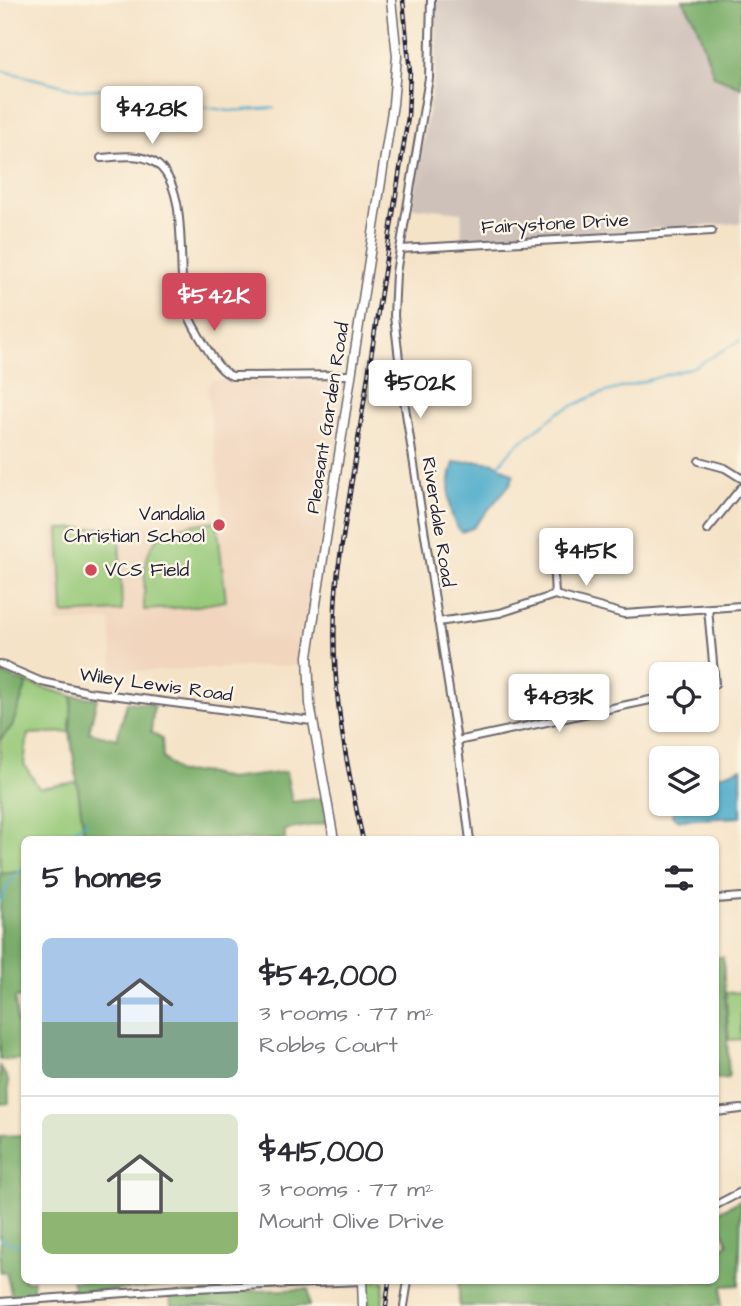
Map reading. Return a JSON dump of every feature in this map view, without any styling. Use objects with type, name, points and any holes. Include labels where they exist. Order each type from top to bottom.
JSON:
[{"type":"main road","name":"Pleasant Garden Road","points":[[333,836],[312,721],[308,676],[310,637],[393,104],[397,56],[391,0]]},
{"type":"main road","points":[[362,1284],[363,1306]]},
{"type":"street","name":"Riverdale Road","points":[[431,0],[429,79],[400,249],[394,296],[395,338],[469,836]]},
{"type":"street","points":[[101,158],[139,156],[153,161],[168,176],[173,188],[185,307],[221,369],[232,376],[351,375]]},
{"type":"street","name":"Fairystone Drive","points":[[400,249],[712,232]]},
{"type":"street","points":[[699,461],[717,464],[741,478]]},
{"type":"street","points":[[707,530],[741,488]]},
{"type":"street","points":[[553,559],[555,595]]},
{"type":"street","points":[[438,622],[500,613],[555,595],[624,614],[741,606]]},
{"type":"street","points":[[708,609],[713,662]]},
{"type":"street","name":"Wiley Lewis Road","points":[[0,664],[42,682],[88,692],[312,721]]},
{"type":"street","points":[[457,740],[649,700]]},
{"type":"street","points":[[719,899],[741,897]]},
{"type":"street","points":[[719,1112],[741,1109]]},
{"type":"street","points":[[719,1203],[741,1192]]},
{"type":"street","points":[[0,1302],[290,1284]]},
{"type":"street","points":[[404,1306],[408,1284]]},
{"type":"shaded area","points":[[436,0],[683,0],[696,23],[714,76],[741,87],[741,223],[461,242],[462,212],[412,207],[436,66]]},
{"type":"shaded area","name":"Vandalia Christian School","points":[[213,380],[347,381],[313,590],[305,665],[113,672],[110,620],[56,623],[52,530],[223,517],[207,388]]},
{"type":"green space","points":[[683,0],[741,0],[741,87],[714,76],[696,23]]},
{"type":"green space","points":[[217,521],[226,601],[191,607],[144,610],[145,569],[154,543],[162,535],[175,529]]},
{"type":"green space","name":"VCS Field","points":[[119,527],[122,611],[63,614],[59,529]]},
{"type":"green space","points":[[0,673],[27,683],[12,726],[0,740]]},
{"type":"green space","points":[[27,683],[72,696],[70,732],[28,734],[24,764],[39,788],[77,782],[84,831],[81,836],[21,836],[21,871],[0,874],[0,740],[12,726]]},
{"type":"green space","points":[[72,696],[97,698],[89,732],[117,739],[127,702],[154,705],[151,732],[162,739],[163,758],[178,773],[202,772],[228,779],[286,772],[292,802],[322,798],[326,823],[285,830],[285,836],[81,836],[84,831],[70,732]]},
{"type":"green space","points":[[21,871],[21,997],[15,998],[17,1023],[21,1023],[21,1059],[0,1060],[0,874]]},
{"type":"green space","points":[[719,957],[723,957],[729,1078],[719,1079]]},
{"type":"green space","points":[[741,992],[741,1039],[729,1040],[726,993]]},
{"type":"green space","points":[[0,1066],[8,1080],[9,1103],[0,1104]]},
{"type":"green space","points":[[21,1135],[21,1284],[33,1284],[34,1296],[12,1297],[6,1272],[0,1272],[0,1136]]},
{"type":"green space","points":[[741,1200],[739,1285],[722,1286],[721,1306],[675,1306],[672,1302],[654,1306],[459,1306],[459,1284],[719,1284],[719,1248],[728,1244],[719,1221],[719,1211]]},
{"type":"green space","points":[[73,1284],[210,1284],[76,1292]]},
{"type":"green space","points":[[367,1284],[384,1284],[382,1306],[368,1306]]},
{"type":"green space","points":[[308,1289],[309,1306],[171,1306],[170,1294]]},
{"type":"water","points":[[454,463],[495,463],[514,475],[510,484],[473,528],[461,532],[450,509],[452,471]]},
{"type":"water","points":[[741,768],[741,817],[680,820],[672,816],[719,816],[719,776]]},
{"type":"waterway","points":[[0,70],[80,90],[115,88],[151,98],[229,111],[274,108]]},
{"type":"waterway","points":[[499,465],[513,448],[559,412],[596,395],[694,367],[741,340]]},
{"type":"waterway","points":[[66,836],[88,820]]},
{"type":"waterway","points":[[0,902],[7,886],[21,870]]},
{"type":"waterway","points":[[0,1239],[21,1246]]},
{"type":"railway","points":[[362,836],[338,706],[335,606],[338,570],[408,117],[410,72],[403,0]]},
{"type":"railway","points":[[386,1306],[389,1284]]},
{"type":"place","name":"Vandalia Christian School","points":[[219,525]]},
{"type":"place","name":"VCS Field","points":[[91,570]]}]
